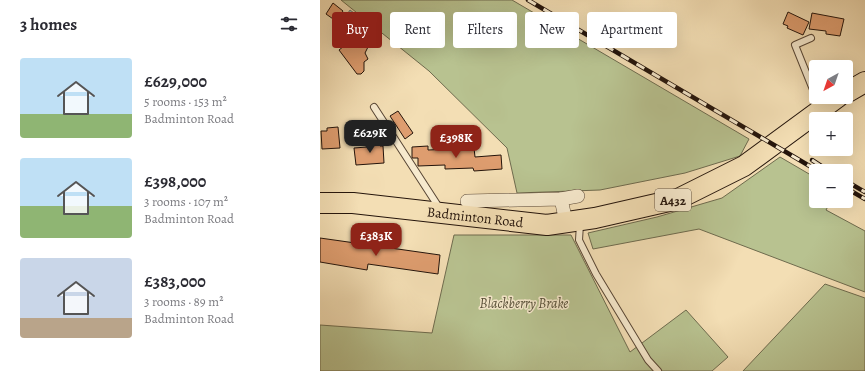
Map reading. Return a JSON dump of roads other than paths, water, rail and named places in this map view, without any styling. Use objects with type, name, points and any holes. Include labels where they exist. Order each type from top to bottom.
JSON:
[{"type":"main road","points":[[853,89],[865,82]]},
{"type":"main road","name":"Badminton Road","points":[[320,203],[353,203],[547,225],[573,221],[678,199],[744,166],[827,104]]},
{"type":"street","points":[[467,201],[561,199],[578,196]]},
{"type":"street","points":[[561,199],[573,221]]},
{"type":"lane","points":[[811,38],[795,45],[811,88],[821,108]]},
{"type":"lane","points":[[374,107],[443,213]]},
{"type":"lane","points":[[573,221],[582,247],[596,274],[648,360],[658,371]]},
{"type":"railway","points":[[528,0],[809,166]]},
{"type":"railway","points":[[812,160],[818,164]]},
{"type":"railway","points":[[853,185],[865,192]]},
{"type":"railway","points":[[853,192],[865,199]]},
{"type":"park label","name":"Blackberry Brake","points":[[524,303]]}]
